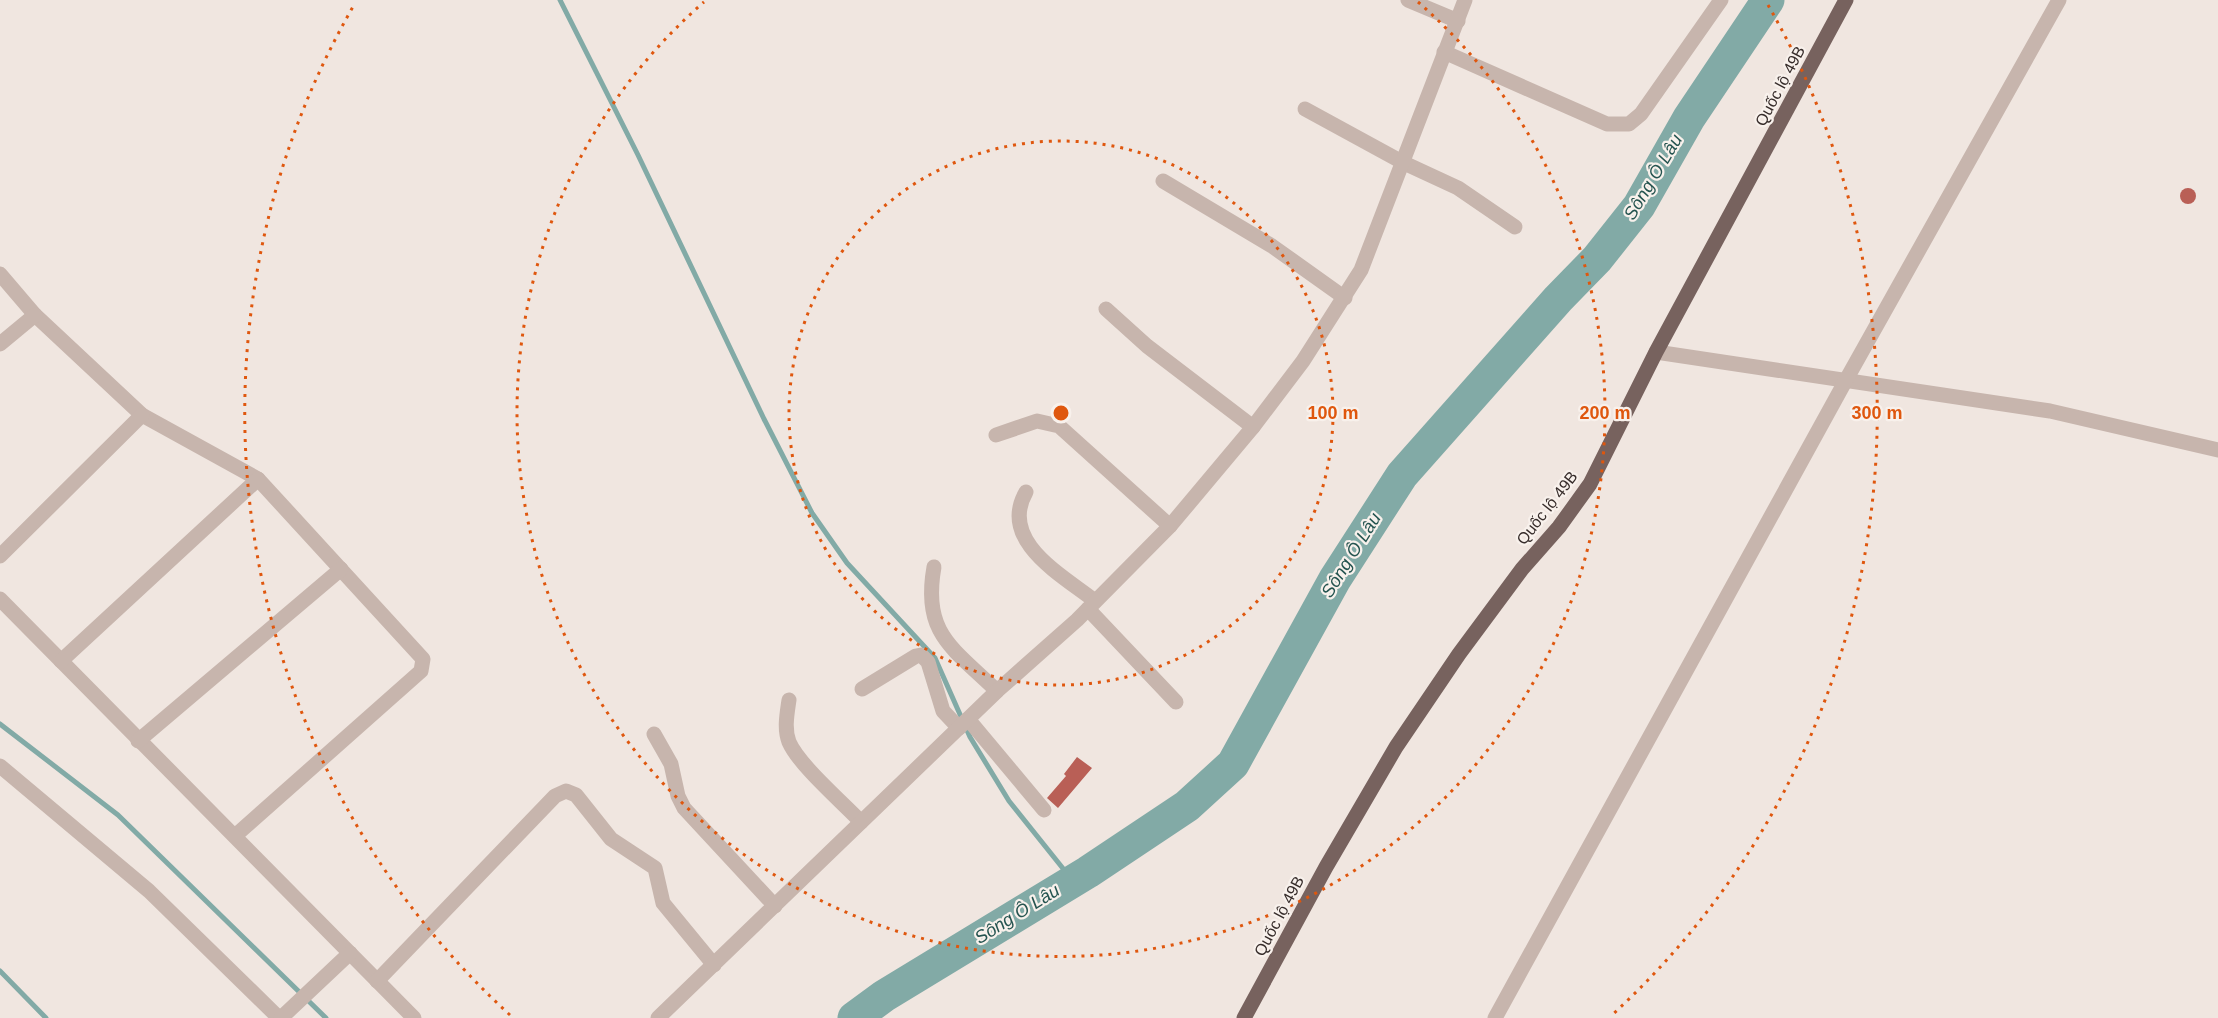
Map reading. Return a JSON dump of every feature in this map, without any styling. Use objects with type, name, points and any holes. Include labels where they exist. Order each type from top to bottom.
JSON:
[{"type":"main road","name":"Quốc lộ 49B","points":[[1244,1018],[1326,867],[1396,747],[1459,654],[1522,569],[1559,527],[1590,484],[1656,352],[1846,0]]},
{"type":"street","points":[[1408,0],[1458,21]]},
{"type":"street","points":[[658,1018],[997,691],[1091,605],[1170,526],[1253,427],[1303,361],[1361,270],[1465,0]]},
{"type":"street","points":[[1444,52],[1608,124],[1629,124],[1641,114],[1721,0]]},
{"type":"street","points":[[1495,1018],[1846,380],[2059,0]]},
{"type":"street","points":[[1305,110],[1404,163],[1458,188],[1515,227]]},
{"type":"street","points":[[1163,181],[1272,246],[1345,298]]},
{"type":"street","points":[[0,274],[35,315],[142,415],[258,479],[420,652],[424,665],[421,671],[236,836]]},
{"type":"street","points":[[1106,309],[1147,346],[1253,427]]},
{"type":"street","points":[[0,344],[35,315]]},
{"type":"street","points":[[1656,352],[2050,411],[2218,450]]},
{"type":"street","points":[[0,556],[142,415]]},
{"type":"street","points":[[996,435],[1037,421],[1059,426],[1170,526]]},
{"type":"street","points":[[61,661],[258,479]]},
{"type":"street","points":[[1026,492],[1017,515],[1025,541],[1091,605],[1176,702]]},
{"type":"street","points":[[934,567],[930,588],[931,610],[936,626],[948,643],[997,691]]},
{"type":"street","points":[[138,741],[341,569]]},
{"type":"street","points":[[0,600],[414,1018]]},
{"type":"street","points":[[862,689],[921,655],[928,662],[943,711],[964,723],[1044,810]]},
{"type":"street","points":[[789,700],[786,724],[789,741],[797,755],[861,822]]},
{"type":"street","points":[[654,734],[671,764],[678,796],[684,808],[775,906]]},
{"type":"street","points":[[0,766],[149,891],[280,1018],[294,1008],[350,953]]},
{"type":"street","points":[[376,981],[555,796],[566,791],[576,795],[611,839],[655,868],[663,903],[714,965]]},
{"type":"building","points":[[2185,188],[2191,188],[2196,196],[2194,202],[2185,204],[2180,199],[2180,193]]},
{"type":"building","points":[[1077,757],[1092,768],[1058,808],[1047,798],[1066,776],[1064,774]]},
{"type":"waterway","points":[[560,0],[812,513],[847,563],[935,658],[970,737],[1009,801],[1073,881]]},
{"type":"waterway","name":"Sông Ô Lâu","points":[[854,1018],[884,996],[1088,872],[1187,806],[1233,764],[1335,579],[1402,475],[1558,299],[1597,259],[1639,206],[1689,118],[1768,0]]},
{"type":"waterway","points":[[0,724],[118,815],[326,1018]]},
{"type":"waterway","points":[[0,971],[46,1018]]}]
